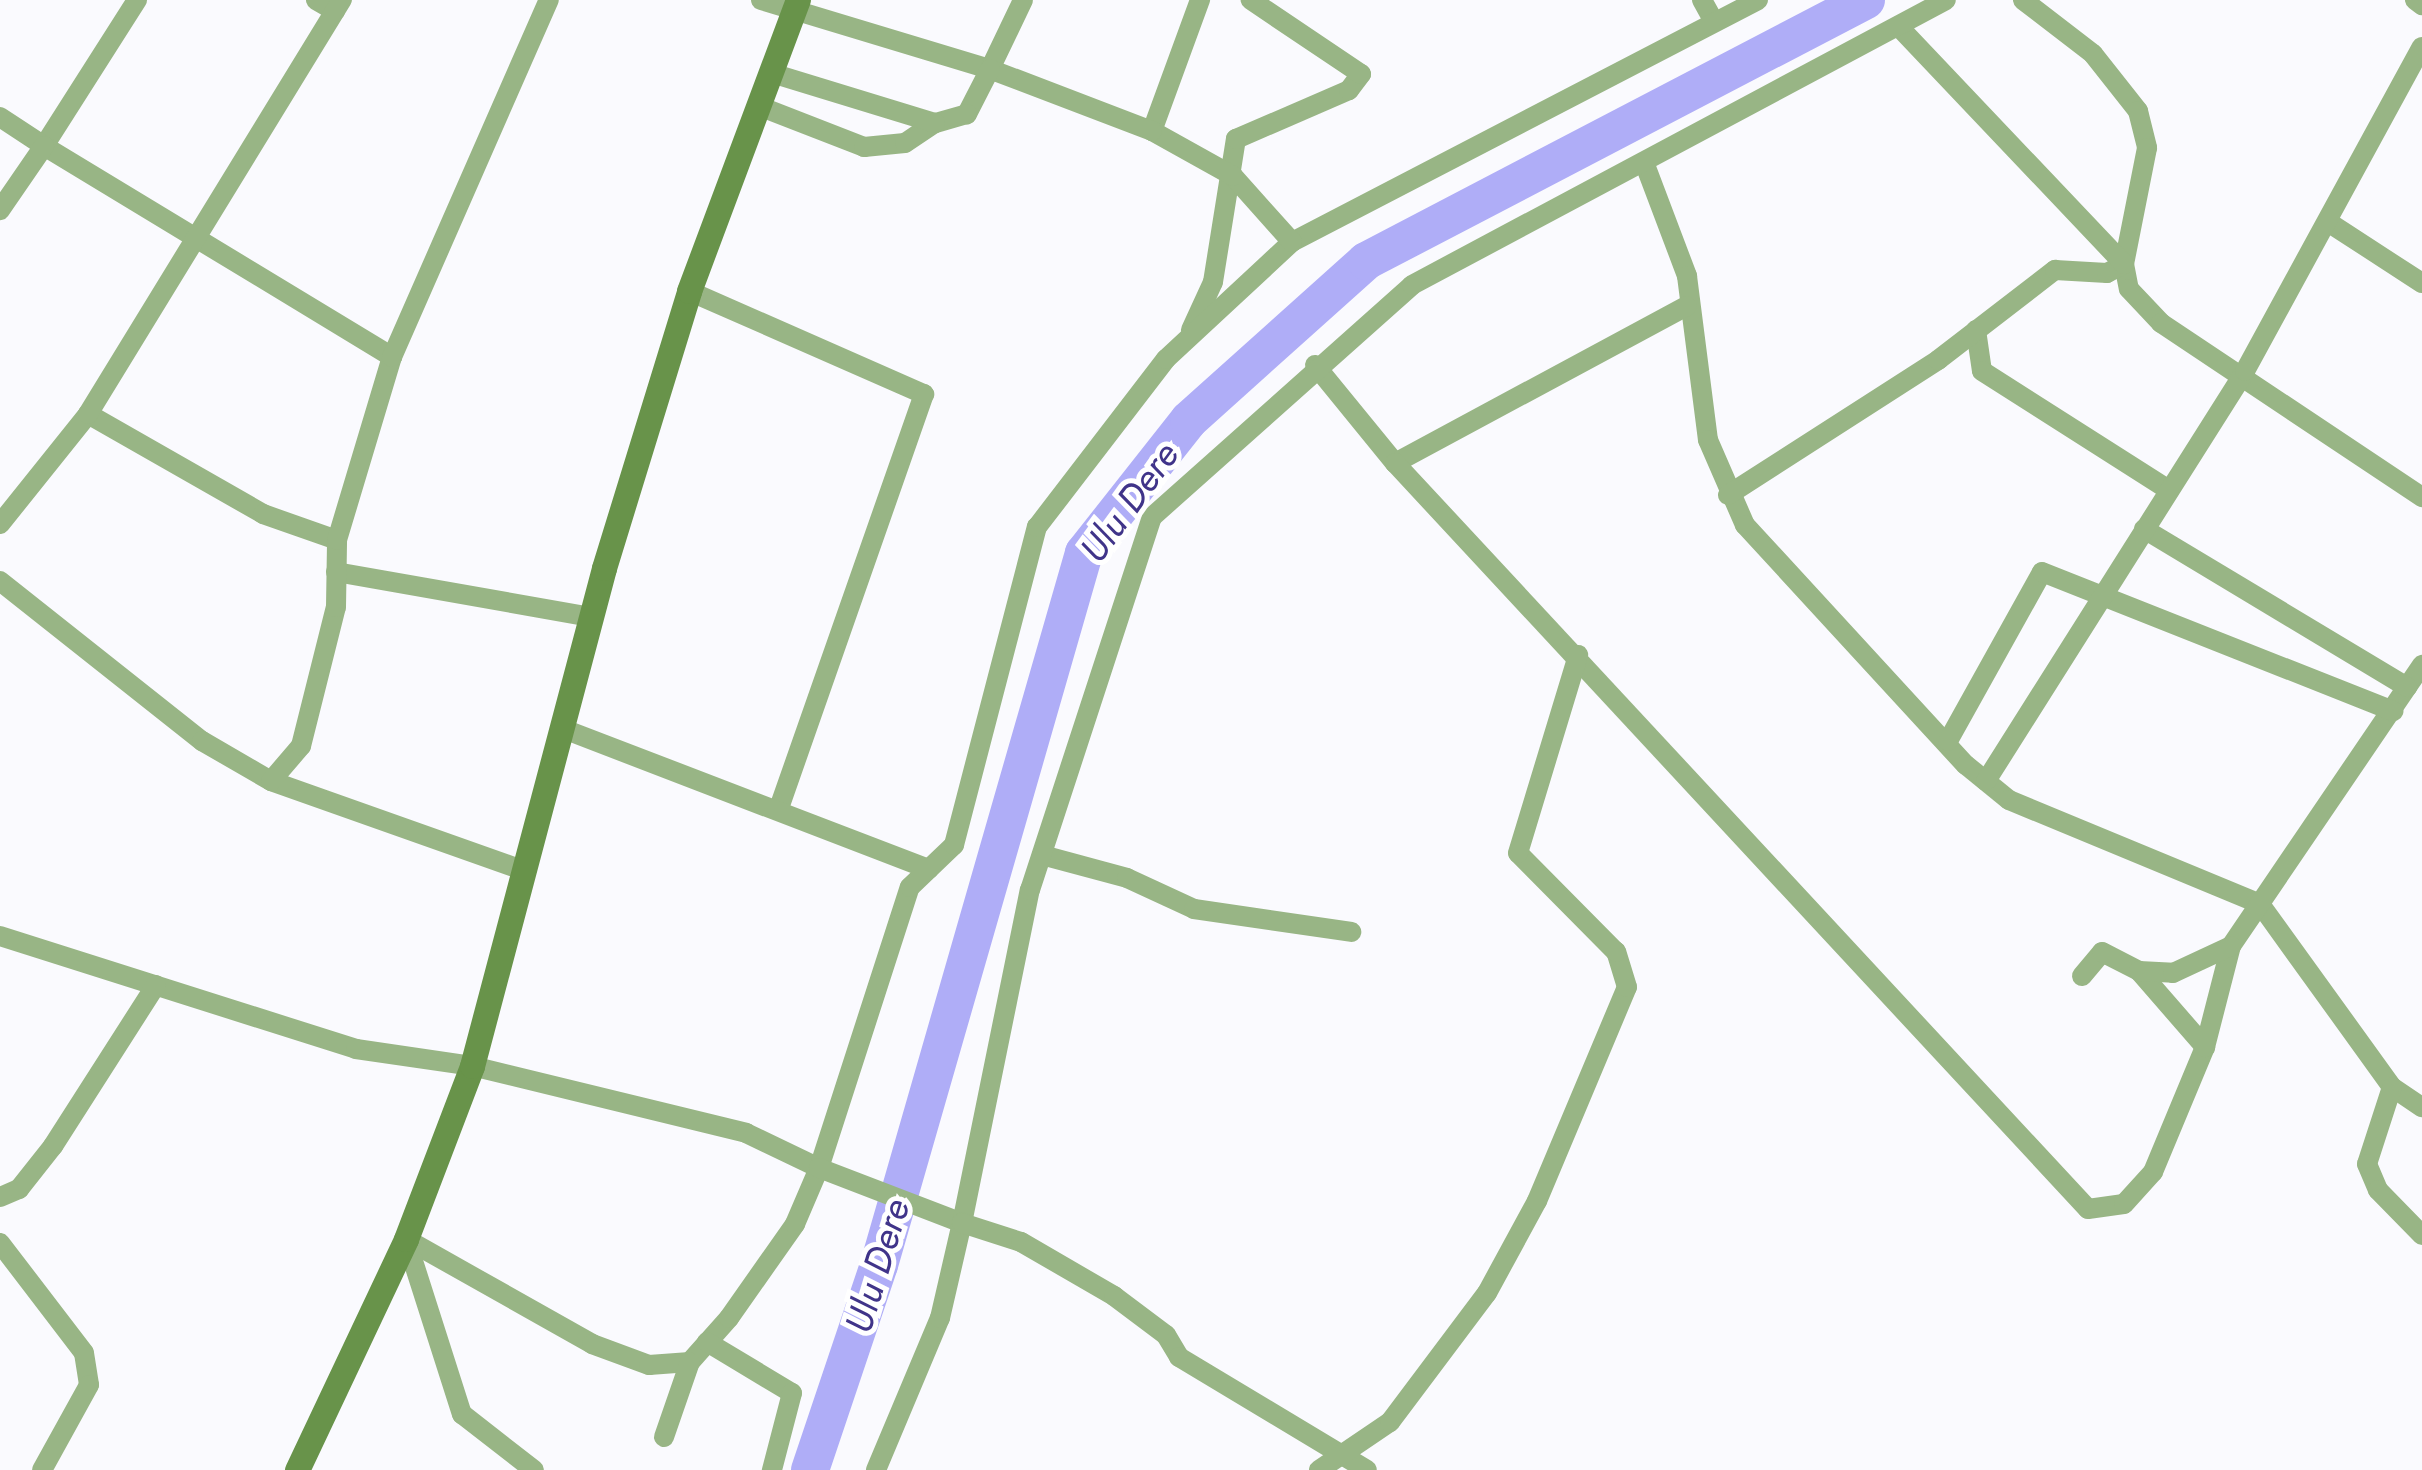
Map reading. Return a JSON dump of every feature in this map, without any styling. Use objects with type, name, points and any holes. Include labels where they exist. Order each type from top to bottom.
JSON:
[{"type":"main road","points":[[298,1470],[406,1239],[472,1066],[590,617],[689,290],[796,6]]},
{"type":"street","points":[[0,210],[137,0]]},
{"type":"street","points":[[0,524],[88,414],[200,240],[338,6],[316,0]]},
{"type":"street","points":[[271,781],[300,746],[336,572],[336,540],[392,356],[549,0]]},
{"type":"street","points":[[760,0],[796,6],[990,69],[1152,131],[1233,176],[1292,242]]},
{"type":"street","points":[[759,106],[864,147],[906,142],[934,123],[967,114],[1022,0]]},
{"type":"street","points":[[1152,131],[1200,0]]},
{"type":"street","points":[[1186,342],[1214,282],[1236,139],[1349,90],[1360,74],[1251,0]]},
{"type":"street","points":[[1702,0],[1714,22]]},
{"type":"street","points":[[664,1437],[690,1362],[795,1224],[819,1168],[910,886],[954,845],[1037,527],[1186,342],[1292,242],[1758,0]]},
{"type":"street","points":[[876,1470],[940,1318],[1042,855],[1152,517],[1315,364],[1412,286],[1946,0]]},
{"type":"street","points":[[2023,0],[2093,54],[2138,111],[2148,148],[2124,264],[2129,289],[2161,322],[2246,371],[2422,496]]},
{"type":"street","points":[[2415,0],[2422,5]]},
{"type":"street","points":[[1898,26],[2124,264]]},
{"type":"street","points":[[1986,781],[2246,371],[2422,47]]},
{"type":"street","points":[[771,73],[934,123]]},
{"type":"street","points":[[0,116],[392,356]]},
{"type":"street","points":[[1644,162],[1687,276],[1686,306],[1708,440],[1728,495],[1801,588],[1986,781],[2024,806],[2260,904],[2392,1087],[2422,1107]]},
{"type":"street","points":[[2328,222],[2422,283]]},
{"type":"street","points":[[1728,495],[1976,330],[2055,270],[2107,273],[2124,264]]},
{"type":"street","points":[[689,290],[924,394],[779,807]]},
{"type":"street","points":[[1395,463],[1686,306]]},
{"type":"street","points":[[1976,330],[1982,371],[2169,490]]},
{"type":"street","points":[[1315,364],[1395,463],[2088,1209],[2124,1204],[2153,1172],[2205,1047],[2231,946],[2422,665]]},
{"type":"street","points":[[88,414],[262,514],[336,540]]},
{"type":"street","points":[[2144,529],[2407,688]]},
{"type":"street","points":[[336,572],[590,617]]},
{"type":"street","points":[[1948,741],[2042,572],[2098,602],[2393,711]]},
{"type":"street","points":[[0,581],[202,742],[271,781],[524,870]]},
{"type":"street","points":[[1319,1470],[1340,1450],[1390,1422],[1487,1293],[1537,1201],[1626,987],[1616,952],[1518,853],[1578,656]]},
{"type":"street","points":[[561,728],[779,807],[929,869]]},
{"type":"street","points":[[1042,855],[1127,878],[1194,909],[1352,932]]},
{"type":"street","points":[[0,936],[356,1049],[472,1066],[746,1133],[819,1168],[1020,1242],[1114,1296],[1166,1335],[1178,1357],[1340,1450],[1366,1470]]},
{"type":"street","points":[[2139,971],[2173,973],[2231,946]]},
{"type":"street","points":[[2082,976],[2102,952],[2139,971],[2205,1047]]},
{"type":"street","points":[[0,1197],[19,1189],[52,1146],[156,984]]},
{"type":"street","points":[[2392,1087],[2367,1164],[2378,1190],[2422,1235]]},
{"type":"street","points":[[406,1239],[592,1344],[649,1365],[690,1362]]},
{"type":"street","points":[[406,1239],[462,1414],[534,1470]]},
{"type":"street","points":[[0,1243],[84,1353],[88,1384],[42,1470]]},
{"type":"street","points":[[708,1342],[792,1393],[772,1470]]},
{"type":"waterway","name":"Ulu Dere","points":[[810,1470],[879,1265],[1084,553],[1189,420],[1366,261],[1866,0]]}]
